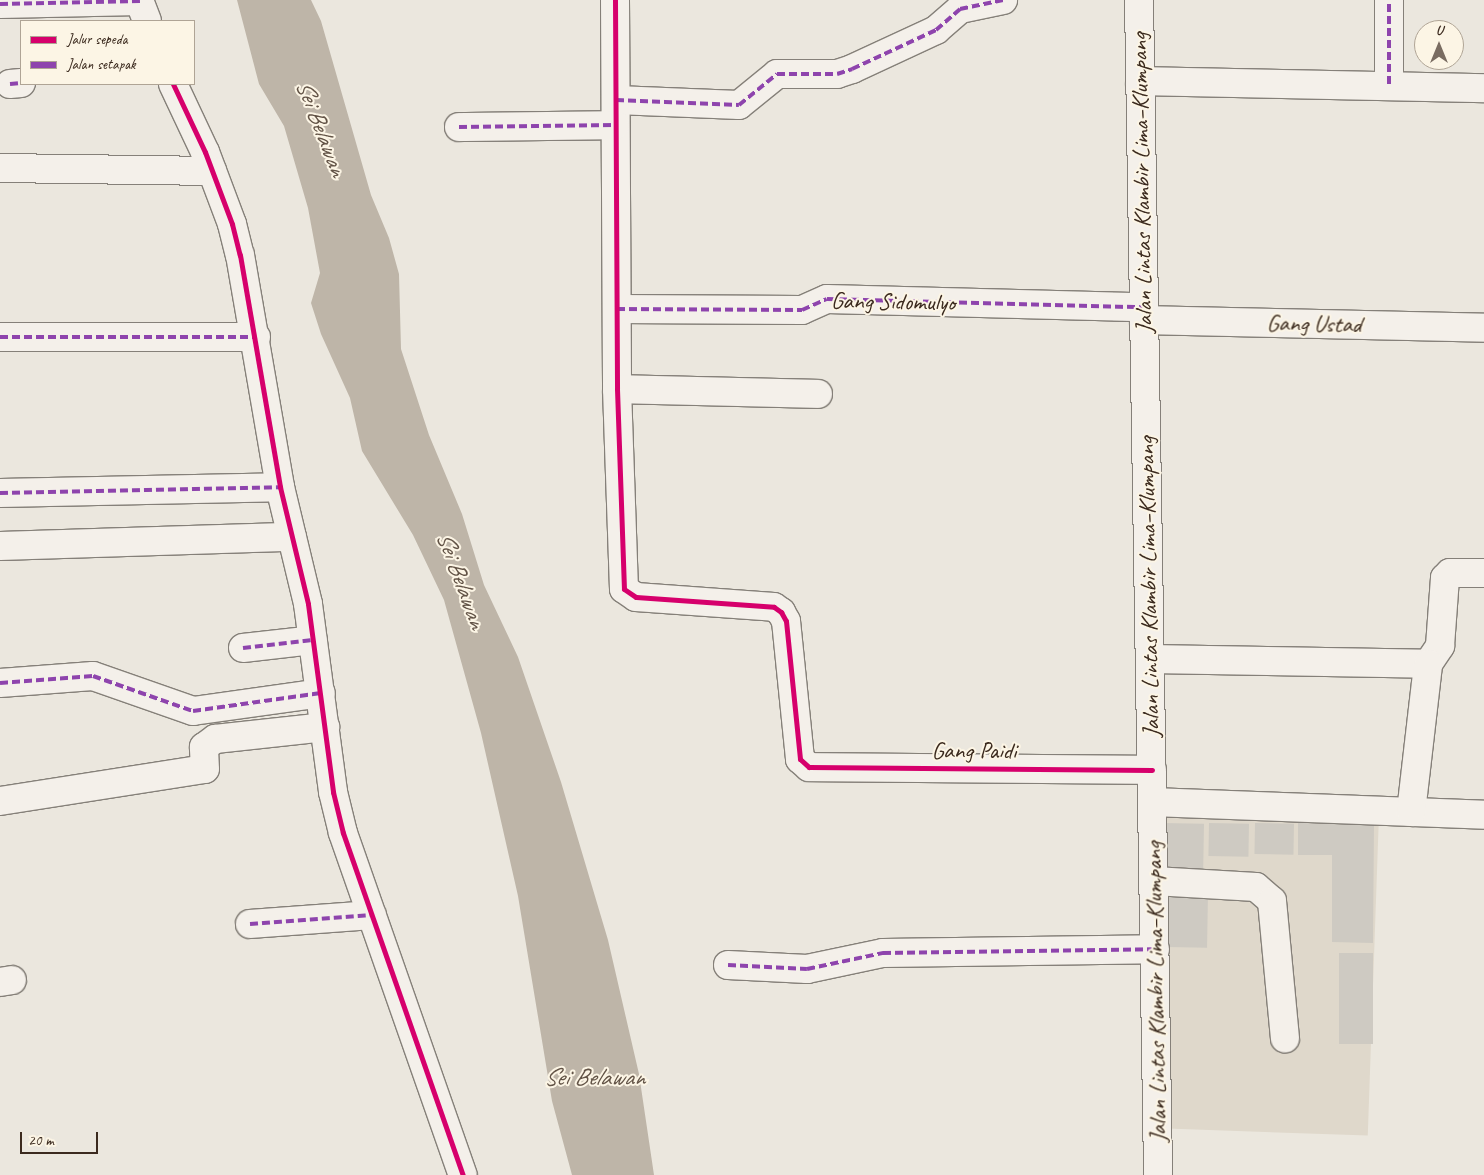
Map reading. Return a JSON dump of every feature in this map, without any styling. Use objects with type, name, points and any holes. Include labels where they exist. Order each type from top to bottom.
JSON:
[{"type":"street","points":[[615,0],[617,389],[818,394]]},
{"type":"street","points":[[460,127],[616,113],[739,105],[777,74],[836,74],[852,69],[936,30],[960,9],[1003,0]]},
{"type":"street","name":"Jalan Lintas Klambir Lima–Klumpang","points":[[1139,0],[1158,1175]]},
{"type":"street","points":[[1388,84],[1390,0]]},
{"type":"street","points":[[0,4],[142,7]]},
{"type":"street","points":[[1140,81],[1388,84],[1484,88]]},
{"type":"street","points":[[173,85],[212,171],[232,224],[256,337],[280,487],[313,640],[333,792],[343,833],[463,1175]]},
{"type":"street","points":[[0,168],[212,171]]},
{"type":"street","name":"Gang Sidomulyo","points":[[617,309],[802,310],[827,299],[1144,314]]},
{"type":"street","name":"Gang Ustad","points":[[1144,314],[1484,328]]},
{"type":"street","points":[[0,336],[256,337]]},
{"type":"street","name":"Gang Paidi","points":[[617,389],[624,588],[636,597],[774,607],[781,612],[786,621],[800,759],[804,765],[816,768],[1152,770]]},
{"type":"street","points":[[0,493],[280,487]]},
{"type":"street","points":[[0,546],[292,537]]},
{"type":"street","points":[[1411,812],[1428,664],[1440,646],[1445,578],[1450,573],[1484,573]]},
{"type":"street","points":[[243,648],[313,640]]},
{"type":"street","points":[[1150,659],[1428,664]]},
{"type":"street","points":[[0,683],[93,676],[193,711],[320,693]]},
{"type":"street","points":[[0,801],[205,770],[204,747],[215,739],[325,727]]},
{"type":"street","points":[[1153,802],[1484,815]]},
{"type":"street","points":[[1154,881],[1256,887],[1272,901],[1285,1038]]},
{"type":"street","points":[[250,924],[372,915]]},
{"type":"street","points":[[728,965],[807,969],[883,953],[1155,949]]},
{"type":"shaded area","points":[[1157,810],[1379,818],[1368,1136],[1146,1128]]},
{"type":"water","name":"Sei Belawan","points":[[237,0],[311,0],[321,21],[371,195],[389,238],[399,274],[401,349],[429,435],[462,514],[484,585],[518,657],[561,782],[608,940],[639,1074],[654,1175],[572,1175],[552,1101],[518,896],[481,733],[444,600],[413,535],[362,451],[350,398],[321,334],[311,303],[320,273],[308,208],[284,126],[259,84]]},
{"type":"building","points":[[1161,823],[1204,824],[1203,875],[1160,874]]},
{"type":"building","points":[[1209,823],[1249,824],[1248,857],[1208,856]]},
{"type":"building","points":[[1255,823],[1294,824],[1293,855],[1254,854]]},
{"type":"building","points":[[1298,823],[1374,824],[1373,943],[1332,942],[1332,855],[1298,855]]},
{"type":"building","points":[[1168,893],[1208,894],[1207,948],[1167,947]]},
{"type":"building","points":[[1339,953],[1373,953],[1373,1044],[1339,1044]]},
{"type":"marked path","points":[[616,100],[739,105],[777,74],[837,74],[852,69],[936,30],[960,9],[1003,0]]},
{"type":"marked path","points":[[1389,0],[1389,84]]},
{"type":"marked path","points":[[0,4],[140,1]]},
{"type":"marked path","points":[[10,84],[20,83]]},
{"type":"marked path","points":[[459,127],[615,125]]},
{"type":"marked path","points":[[617,309],[802,310],[827,299],[1143,307]]},
{"type":"marked path","points":[[0,337],[256,337]]},
{"type":"marked path","points":[[0,493],[280,487]]},
{"type":"marked path","points":[[243,648],[313,640]]},
{"type":"marked path","points":[[0,683],[93,676],[193,711],[321,693]]},
{"type":"marked path","points":[[250,924],[372,915]]},
{"type":"marked path","points":[[728,965],[807,969],[883,953],[1155,949]]},
{"type":"cycle path","points":[[615,0],[617,389],[624,589],[636,597],[774,607],[781,612],[786,621],[800,759],[809,767],[1152,770]]},
{"type":"cycle path","points":[[173,85],[205,152],[232,224],[240,255],[280,487],[308,604],[333,792],[343,833],[463,1175]]}]
